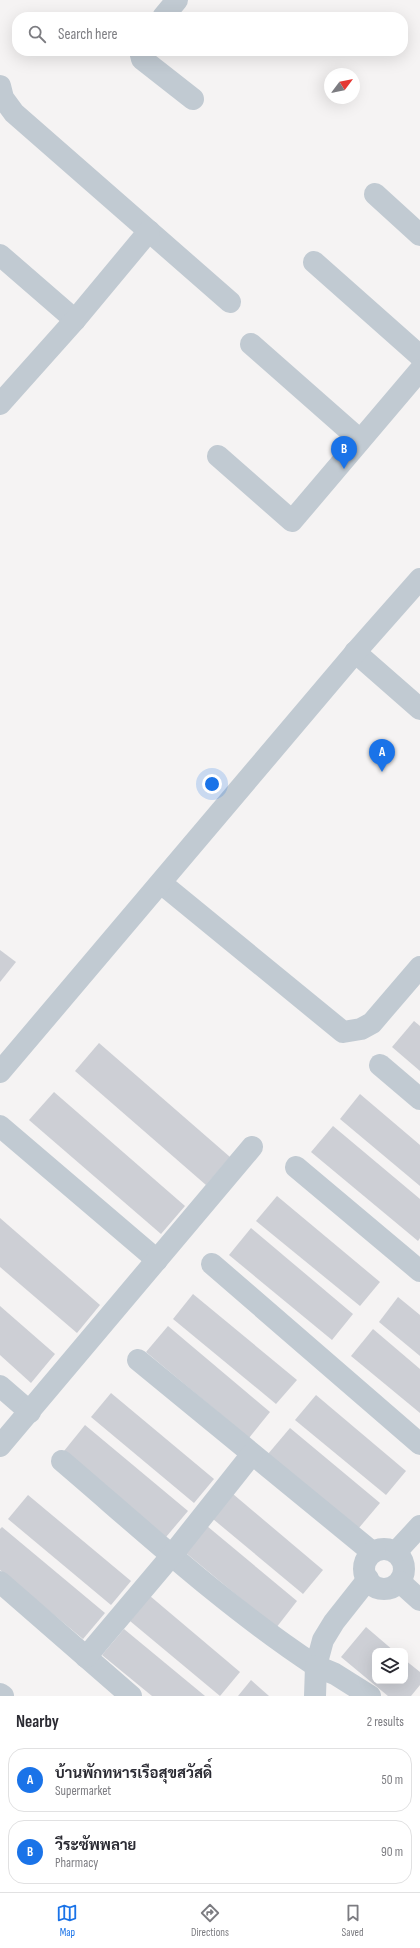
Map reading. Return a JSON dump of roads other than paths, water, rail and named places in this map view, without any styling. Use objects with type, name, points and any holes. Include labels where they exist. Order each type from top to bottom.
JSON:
[{"type":"street","points":[[167,12],[177,0]]},
{"type":"street","points":[[141,56],[142,59],[193,99]]},
{"type":"street","points":[[0,86],[3,98],[14,113],[230,302]]},
{"type":"street","points":[[375,194],[420,235]]},
{"type":"street","points":[[0,404],[74,320],[149,231]]},
{"type":"street","points":[[0,255],[74,320]]},
{"type":"street","points":[[314,262],[420,356]]},
{"type":"street","points":[[251,344],[360,440]]},
{"type":"street","points":[[218,456],[292,521],[420,370]]},
{"type":"street","points":[[0,1072],[355,652],[420,580]]},
{"type":"street","points":[[355,652],[420,709]]},
{"type":"street","points":[[160,883],[343,1032],[361,1029],[372,1023],[420,967]]},
{"type":"street","points":[[380,1065],[420,1099]]},
{"type":"street","points":[[0,1126],[157,1260]]},
{"type":"street","points":[[0,1446],[252,1147]]},
{"type":"street","points":[[296,1167],[420,1271]]},
{"type":"street","points":[[212,1264],[420,1444]]},
{"type":"street","points":[[138,1360],[372,1552]]},
{"type":"street","points":[[0,1386],[30,1412]]},
{"type":"street","points":[[86,1657],[172,1554],[252,1454]]},
{"type":"street","points":[[62,1461],[282,1644],[316,1666],[335,1674],[370,1696]]},
{"type":"street","points":[[396,1552],[420,1526]]},
{"type":"street","points":[[382,1548],[391,1549],[396,1552],[403,1562],[404,1569],[400,1582],[388,1589],[380,1589],[372,1586],[368,1579],[366,1580],[364,1564],[367,1557],[372,1552],[382,1548]]},
{"type":"street","points":[[315,1696],[316,1666],[324,1640],[334,1622],[368,1579]]},
{"type":"street","points":[[0,1582],[131,1696]]},
{"type":"street","points":[[400,1582],[420,1600]]},
{"type":"place","name":"วีระซัพพลาย","points":[[344,469]]},
{"type":"place","name":"บ้านพักทหารเรือสุขสวัสดิ์","points":[[382,772]]}]
